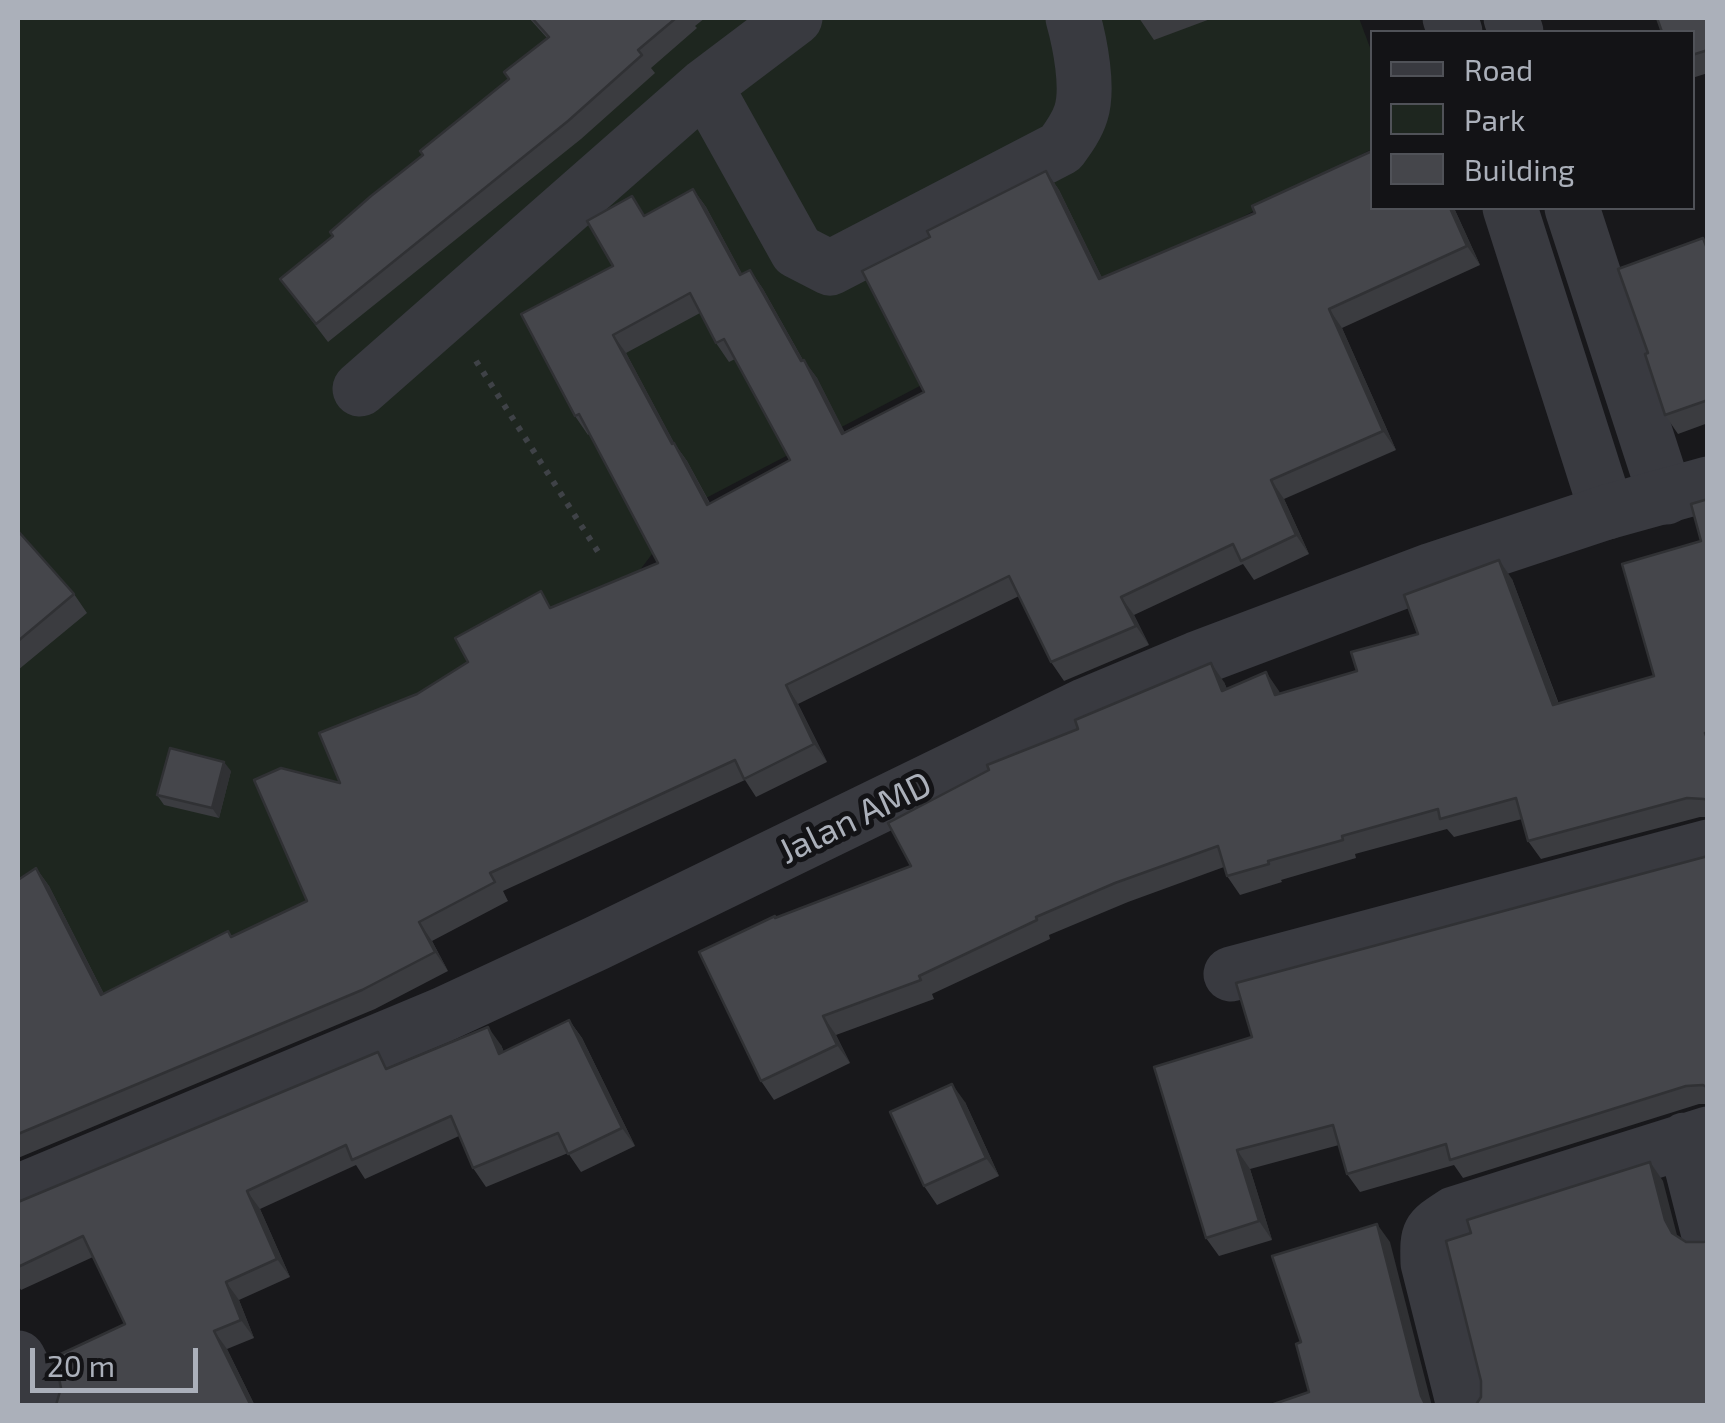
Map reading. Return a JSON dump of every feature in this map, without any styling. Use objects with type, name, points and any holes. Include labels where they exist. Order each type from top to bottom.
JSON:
[{"type":"street","points":[[360,389],[705,86],[795,18]]},
{"type":"street","points":[[705,86],[797,251],[830,268],[1061,148],[1083,108],[1073,18]]},
{"type":"street","points":[[1511,210],[1607,512]]},
{"type":"street","points":[[1573,210],[1687,491]]},
{"type":"street","name":"Jalan AMD","points":[[18,1192],[459,1007],[597,944],[1086,705],[1432,570],[1607,512],[1687,491]]},
{"type":"street","points":[[1231,974],[1708,847]]},
{"type":"street","points":[[1464,1406],[1428,1262],[1432,1229],[1454,1214],[1696,1137],[1708,1231]]},
{"type":"street","points":[[18,1358],[42,1406]]},
{"type":"path","points":[[446,313],[602,558]]},
{"type":"green space","points":[[18,18],[1359,18],[1370,48],[1370,150],[687,508],[413,869],[18,1114]]},
{"type":"building","points":[[532,18],[676,18],[638,50],[642,55],[568,121],[316,324],[280,279],[333,236],[330,232],[371,196],[423,155],[420,151],[509,79],[504,72],[549,37]]},
{"type":"building","points":[[1657,18],[1708,18],[1708,50],[1695,54],[1695,30],[1661,30]]},
{"type":"building","points":[[1370,152],[1370,210],[1451,210],[1467,246],[1329,309],[1383,431],[1271,480],[1296,535],[1241,561],[1233,544],[1121,597],[1136,626],[1051,662],[1009,576],[786,685],[814,744],[744,779],[735,760],[490,873],[495,882],[419,922],[435,952],[362,990],[18,1134],[18,880],[36,868],[101,995],[228,931],[231,937],[307,901],[254,780],[281,768],[340,783],[319,733],[417,694],[468,662],[455,638],[541,591],[550,608],[658,563],[521,314],[613,266],[587,221],[632,196],[644,216],[693,189],[740,275],[750,270],[801,361],[804,360],[842,434],[924,392],[862,271],[930,237],[927,231],[1046,171],[1099,279],[1255,213],[1252,206]],"holes":[[[690,293],[716,343],[724,339],[790,460],[707,505],[613,335]]]},
{"type":"building","points":[[1703,238],[1708,251],[1708,400],[1665,415],[1618,269]]},
{"type":"building","points":[[1708,499],[1708,801],[1687,798],[1528,841],[1516,798],[1440,819],[1438,809],[1342,836],[1343,840],[1227,876],[1218,846],[1036,917],[1037,920],[919,976],[921,980],[823,1016],[837,1045],[761,1081],[699,952],[775,916],[911,866],[888,823],[989,770],[987,765],[1078,729],[1075,720],[1211,663],[1222,691],[1266,672],[1275,695],[1357,671],[1351,652],[1418,634],[1404,595],[1499,560],[1553,705],[1654,676],[1622,564],[1701,541],[1691,504]]},
{"type":"building","points":[[18,531],[74,594],[18,641]]},
{"type":"building","points":[[170,748],[224,762],[212,808],[157,795]]},
{"type":"building","points":[[1708,856],[1708,1088],[1686,1086],[1450,1160],[1446,1144],[1347,1174],[1333,1125],[1237,1150],[1259,1221],[1206,1238],[1154,1067],[1252,1037],[1236,983]]},
{"type":"building","points":[[569,1020],[622,1128],[568,1154],[558,1133],[473,1168],[451,1116],[352,1160],[346,1145],[247,1191],[277,1259],[226,1282],[241,1320],[214,1331],[251,1406],[56,1405],[61,1388],[50,1359],[125,1324],[83,1236],[18,1267],[18,1202],[378,1052],[386,1069],[488,1027],[499,1054]]},
{"type":"building","points":[[952,1084],[986,1158],[924,1186],[890,1112]]},
{"type":"building","points":[[1650,1162],[1672,1233],[1686,1242],[1708,1240],[1708,1406],[1475,1406],[1481,1397],[1481,1381],[1446,1241],[1471,1233],[1467,1220]]},
{"type":"building","points":[[1377,1224],[1426,1406],[1268,1406],[1309,1392],[1296,1344],[1301,1342],[1272,1256]]}]
